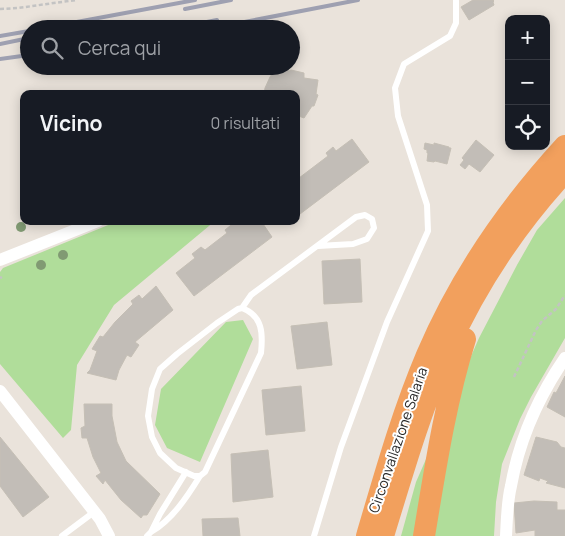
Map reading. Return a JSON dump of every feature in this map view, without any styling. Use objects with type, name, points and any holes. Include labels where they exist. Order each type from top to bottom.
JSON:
[{"type":"highway","name":"Circonvallazione Salaria","points":[[367,536],[404,416],[428,354],[449,310],[468,275],[499,226],[565,146]]},
{"type":"highway","name":"Circonvallazione Salaria","points":[[383,536],[428,396],[450,344],[469,306],[528,216],[565,172]]},
{"type":"highway","points":[[424,536],[445,415],[459,360],[483,282]]},
{"type":"street","points":[[0,260],[88,225]]},
{"type":"street","points":[[506,536],[507,508],[511,485],[522,444],[545,391],[565,358]]},
{"type":"street","points":[[0,391],[103,523],[109,536]]},
{"type":"lane","points":[[314,536],[341,447],[387,322],[428,231],[427,205],[398,116],[395,88],[404,64],[450,36],[456,23],[456,1]]},
{"type":"lane","points":[[200,476],[194,476],[176,468],[160,453],[152,437],[148,416],[152,388],[160,369],[217,323],[242,308],[251,295],[356,217],[365,215],[372,219],[374,228],[367,239],[353,244],[318,246]]},
{"type":"lane","points":[[149,534],[159,527],[186,498],[200,476],[205,472],[261,353],[262,335],[259,322],[250,311],[242,308]]},
{"type":"lane","points":[[149,534],[186,472]]},
{"type":"lane","points":[[62,536],[94,512]]},
{"type":"path","points":[[0,9],[76,0]]},
{"type":"path","points":[[514,378],[536,330],[542,321],[560,304],[565,295]]},
{"type":"green space","points":[[565,198],[565,338],[520,419],[502,464],[496,502],[494,536],[401,536],[416,482],[479,338],[537,230]]},
{"type":"green space","points":[[108,225],[210,225],[114,305],[77,365],[71,430],[63,438],[0,364],[0,272],[3,268]]},
{"type":"green space","points":[[243,320],[253,339],[200,462],[167,448],[155,425],[161,389],[226,322]]},
{"type":"building","points":[[473,0],[493,0],[494,5],[469,20],[461,7]]},
{"type":"building","points":[[300,72],[304,73],[304,78],[318,80],[316,94],[318,95],[314,106],[312,106],[304,118],[300,116],[300,90],[265,90],[271,75],[300,75]]},
{"type":"building","points":[[352,139],[369,162],[300,214],[300,177],[328,156],[326,153],[333,147],[336,151]]},
{"type":"building","points":[[476,140],[494,155],[480,172],[469,164],[465,169],[460,165],[464,160],[462,158]]},
{"type":"building","points":[[425,143],[434,145],[434,143],[451,148],[447,164],[427,161],[428,153],[424,149]]},
{"type":"building","points":[[231,225],[264,225],[272,237],[194,296],[176,273],[195,258],[192,254],[201,247],[205,250],[227,233],[225,230]]},
{"type":"building","points":[[360,259],[362,302],[324,304],[322,261]]},
{"type":"building","points":[[156,286],[173,310],[135,342],[139,345],[131,357],[127,355],[116,380],[87,373],[97,351],[92,349],[100,336],[103,337],[133,304],[131,301],[139,295],[142,299]]},
{"type":"building","points":[[327,322],[332,365],[297,369],[291,326]]},
{"type":"building","points":[[565,376],[565,417],[547,407]]},
{"type":"building","points":[[301,386],[305,431],[266,435],[262,390]]},
{"type":"building","points":[[84,404],[112,404],[112,416],[117,442],[126,461],[160,494],[147,515],[143,515],[141,518],[121,500],[105,480],[103,484],[96,476],[101,473],[87,438],[82,438],[81,428],[85,426]]},
{"type":"building","points":[[0,437],[49,497],[23,517],[0,486]]},
{"type":"building","points":[[536,437],[557,442],[561,447],[565,448],[565,488],[546,483],[548,481],[540,478],[539,481],[524,475]]},
{"type":"building","points":[[268,450],[273,497],[233,502],[231,454]]},
{"type":"building","points":[[534,501],[557,502],[557,510],[565,510],[565,536],[535,536],[535,530],[516,533],[514,503]]},
{"type":"building","points":[[238,518],[240,536],[203,536],[202,519]]},
{"type":"railway","points":[[87,20],[195,0]]},
{"type":"railway","points":[[185,9],[231,0]]},
{"type":"railway","points":[[255,20],[358,0]]},
{"type":"railway","points":[[0,36],[20,33]]},
{"type":"railway","points":[[0,44],[20,40]]},
{"type":"railway","points":[[0,59],[20,56]]}]
